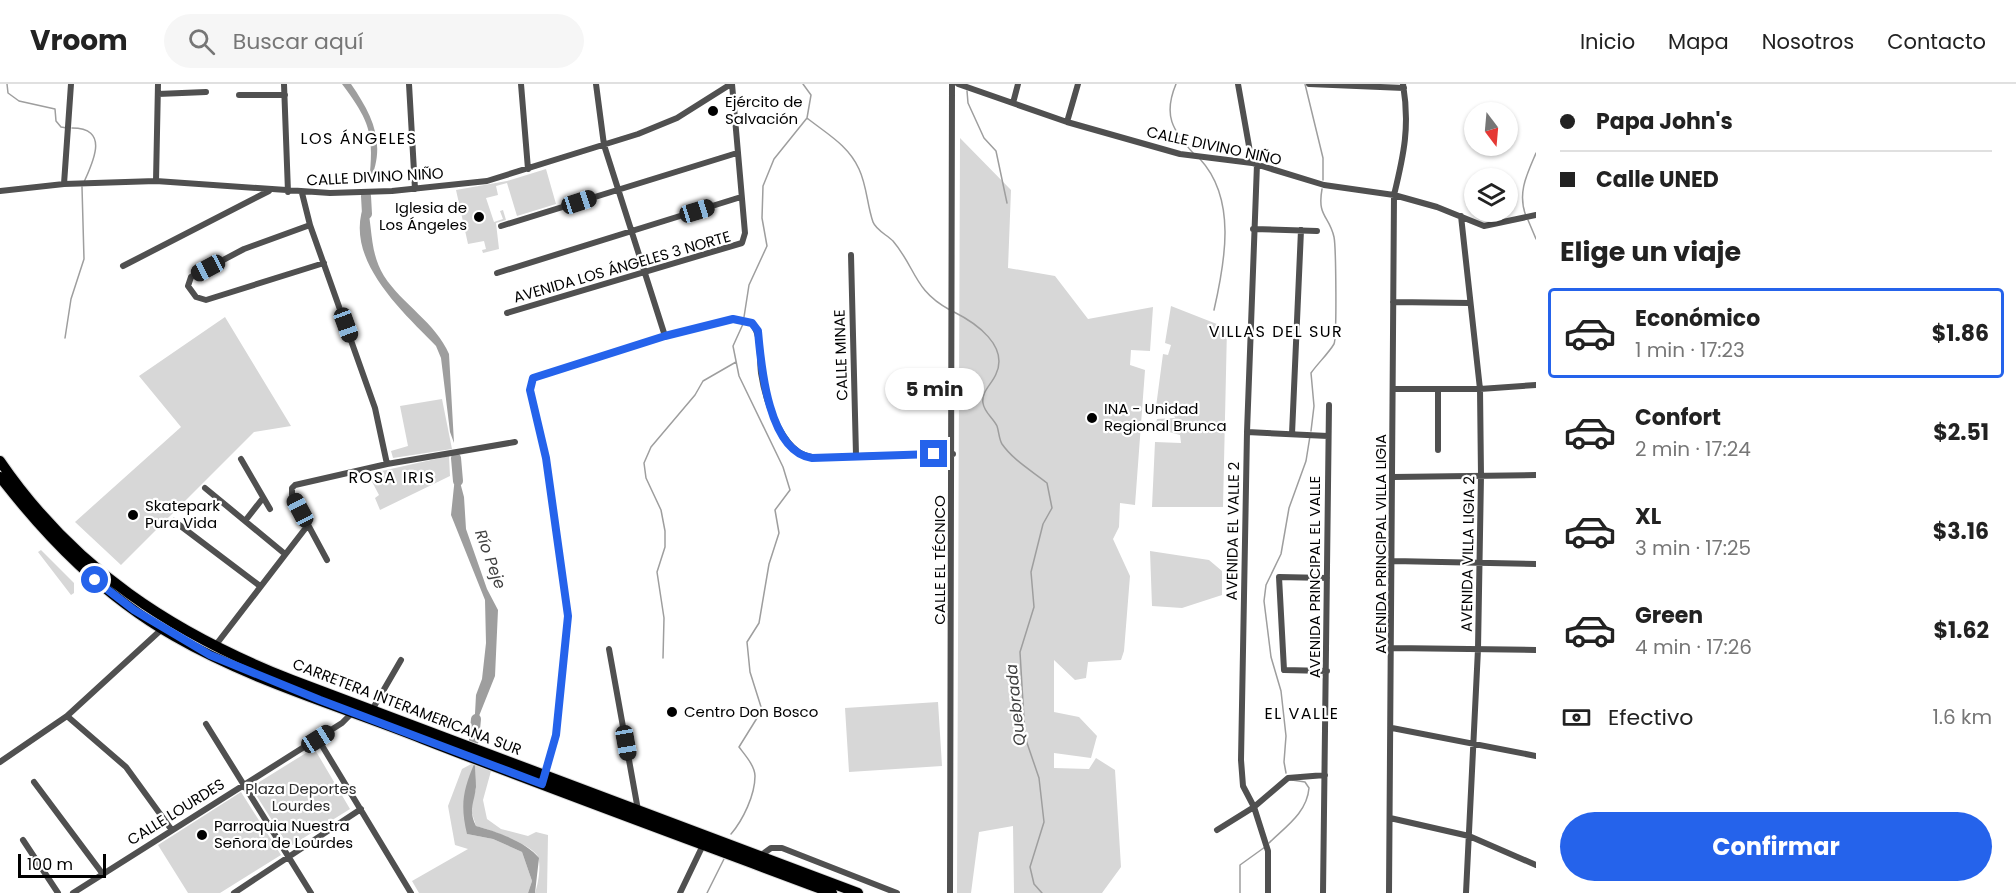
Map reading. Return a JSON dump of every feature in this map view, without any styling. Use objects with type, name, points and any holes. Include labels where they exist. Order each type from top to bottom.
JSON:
[{"type":"highway","name":"CARRETERA INTERAMERICANA SUR","points":[[0,461],[44,518],[89,563],[115,585],[212,651],[389,716],[703,844],[832,893]]},
{"type":"highway","name":"CARRETERA INTERAMERICANA SUR","points":[[0,477],[50,537],[95,580],[162,629],[352,712],[638,810],[856,892]]},
{"type":"highway","points":[[50,537],[54,537],[101,579],[115,585]]},
{"type":"street","points":[[64,184],[71,84]]},
{"type":"street","points":[[156,181],[158,84]]},
{"type":"street","points":[[284,84],[288,192]]},
{"type":"street","points":[[409,84],[416,189]]},
{"type":"street","points":[[521,84],[528,169]]},
{"type":"street","points":[[596,84],[604,145],[665,336]]},
{"type":"street","points":[[497,273],[741,197],[731,84]]},
{"type":"street","name":"CALLE DIVINO NIÑO","points":[[0,191],[64,184],[156,181],[302,193],[416,189],[487,181],[604,145],[677,118],[731,84]]},
{"type":"street","name":"CALLE EL TÉCNICO","points":[[950,893],[953,454],[951,84]]},
{"type":"street","name":"CALLE DIVINO NIÑO","points":[[958,84],[1067,122],[1180,154],[1255,163],[1324,185],[1394,195],[1461,216],[1484,226],[1533,215]]},
{"type":"street","points":[[1013,103],[1018,84]]},
{"type":"street","points":[[1067,122],[1078,84]]},
{"type":"street","name":"AVENIDA EL VALLE 2","points":[[1238,84],[1255,163],[1241,760],[1244,786],[1254,807],[1268,849],[1268,893]]},
{"type":"street","points":[[1309,84],[1403,86]]},
{"type":"street","name":"AVENIDA PRINCIPAL VILLA LIGIA","points":[[1389,893],[1392,728],[1394,195],[1407,142],[1408,119],[1403,86]]},
{"type":"street","points":[[158,94],[206,92]]},
{"type":"street","points":[[239,95],[285,95]]},
{"type":"street","points":[[501,226],[737,153]]},
{"type":"street","points":[[123,266],[270,190]]},
{"type":"street","points":[[302,193],[310,225],[375,408],[387,464]]},
{"type":"street","name":"AVENIDA LOS ÁNGELES 3 NORTE","points":[[507,313],[742,243],[745,233],[741,197]]},
{"type":"street","name":"AVENIDA VILLA LIGIA 2","points":[[1461,216],[1480,390],[1481,476],[1478,649],[1466,893]]},
{"type":"street","points":[[310,225],[244,249],[190,278],[188,286],[196,297],[206,300],[324,263]]},
{"type":"street","points":[[1253,229],[1317,231]]},
{"type":"street","points":[[1292,434],[1301,230]]},
{"type":"street","name":"CALLE MINAE","points":[[851,255],[856,454]]},
{"type":"street","points":[[1393,302],[1470,303]]},
{"type":"street","points":[[543,779],[556,735],[568,616],[546,458],[530,382],[533,378],[665,336],[733,319],[752,323],[758,331],[764,388],[773,414],[792,447],[802,455],[812,458],[856,454],[953,454]]},
{"type":"street","points":[[1393,389],[1480,390],[1536,385]]},
{"type":"street","points":[[1438,389],[1438,450]]},
{"type":"street","name":"AVENIDA PRINCIPAL EL VALLE","points":[[1323,893],[1329,405]]},
{"type":"street","points":[[1247,432],[1328,436]]},
{"type":"street","points":[[327,560],[292,495],[292,488],[296,484],[387,464],[515,442]]},
{"type":"street","points":[[241,459],[270,509]]},
{"type":"street","points":[[1393,477],[1536,475]]},
{"type":"street","points":[[205,488],[285,554]]},
{"type":"street","points":[[245,521],[263,498]]},
{"type":"street","points":[[174,521],[260,586]]},
{"type":"street","points":[[212,651],[308,525]]},
{"type":"street","points":[[1393,561],[1536,564]]},
{"type":"street","points":[[1326,578],[1280,577],[1284,670],[1327,671]]},
{"type":"street","points":[[0,762],[67,716],[162,629]]},
{"type":"street","points":[[1392,648],[1536,650]]},
{"type":"street","points":[[609,649],[638,810]]},
{"type":"street","points":[[372,710],[400,660]]},
{"type":"street","points":[[334,695],[336,701],[346,705],[352,712],[364,711],[379,717],[389,716]]},
{"type":"street","name":"CALLE LOURDES","points":[[73,893],[171,829],[318,739],[342,723],[352,712]]},
{"type":"street","points":[[67,716],[126,767],[171,829]]},
{"type":"street","points":[[206,724],[312,893]]},
{"type":"street","points":[[1392,728],[1536,756]]},
{"type":"street","points":[[318,739],[411,893]]},
{"type":"street","points":[[1218,830],[1254,807],[1288,778],[1325,775]]},
{"type":"street","points":[[34,782],[102,873]]},
{"type":"street","points":[[234,893],[361,809]]},
{"type":"street","points":[[1390,818],[1469,836],[1536,864]]},
{"type":"street","points":[[22,840],[58,893]]},
{"type":"street","points":[[680,893],[703,844]]},
{"type":"street","points":[[760,856],[771,848],[782,848],[897,893]]},
{"type":"green space","points":[[960,138],[1011,190],[1008,268],[1055,276],[1088,319],[1153,307],[1150,351],[1131,350],[1130,365],[1145,370],[1135,505],[1120,503],[1119,527],[1113,539],[1130,576],[1124,651],[1121,660],[1088,662],[1086,678],[1075,680],[1054,660],[1054,712],[1079,717],[1097,736],[1091,758],[1054,753],[1054,768],[1089,769],[1096,758],[1115,770],[1121,867],[1102,893],[1014,893],[1013,826],[979,832],[971,893],[957,893]]},
{"type":"green space","points":[[546,169],[556,204],[517,216],[507,183],[496,186],[498,195],[486,198],[494,222],[503,219],[500,211],[503,210],[506,220],[496,223],[499,249],[483,253],[482,250],[486,249],[484,241],[468,244],[456,190],[507,181]]},
{"type":"green space","points":[[1171,306],[1227,328],[1223,507],[1152,507],[1155,442],[1181,443],[1180,435],[1155,428],[1157,419],[1175,418],[1172,409],[1156,407],[1163,354],[1168,355],[1171,345],[1165,343]]},
{"type":"green space","points":[[225,317],[291,426],[254,432],[121,565],[75,522],[181,427],[139,376]]},
{"type":"green space","points":[[442,399],[452,449],[393,458],[391,451],[408,446],[400,406]]},
{"type":"green space","points":[[449,456],[450,476],[380,510],[375,498],[379,495],[368,474]]},
{"type":"green space","points":[[41,550],[74,583],[74,593],[71,595],[38,552]]},
{"type":"green space","points":[[1150,551],[1209,560],[1222,571],[1222,595],[1182,608],[1152,606]]},
{"type":"green space","points":[[938,702],[942,766],[849,772],[845,708]]},
{"type":"green space","name":"Plaza Deportes Lourdes","points":[[314,748],[350,809],[289,847],[251,787]]},
{"type":"green space","points":[[475,762],[491,771],[483,800],[487,819],[501,829],[528,836],[536,832],[548,835],[547,893],[535,893],[539,868],[537,855],[517,842],[476,826],[470,807],[467,834],[493,839],[522,852],[532,881],[528,893],[419,893],[412,881],[468,849],[455,845],[448,806],[462,769]],"holes":[[[475,764],[476,789],[470,807]]]},
{"type":"green space","points":[[241,792],[281,855],[220,893],[188,893],[158,845]]},
{"type":"shaded area","points":[[342,84],[351,84],[366,108],[375,131],[377,156],[369,183],[371,152],[368,130],[359,109]]},
{"type":"shaded area","points":[[366,200],[379,267],[391,286],[436,333],[449,354],[454,443],[450,432],[441,358],[436,346],[392,299],[367,261],[361,241],[360,221]]},
{"type":"shaded area","points":[[456,467],[464,497],[466,529],[487,589],[498,610],[495,676],[479,716],[480,727],[474,732],[476,695],[482,679],[486,643],[485,600],[451,515]]},
{"type":"shaded area","points":[[475,762],[476,787],[472,811],[476,826],[519,842],[534,852],[539,858],[535,893],[528,893],[532,881],[522,852],[493,839],[467,834],[463,805]]},
{"type":"waterway","name":"Quebrada","points":[[7,84],[8,93],[19,101],[55,109],[56,121],[61,127],[67,128]]},
{"type":"waterway","points":[[744,317],[749,285],[767,246],[762,218],[763,186],[774,159],[807,118],[811,95],[803,84]]},
{"type":"waterway","name":"Quebrada","points":[[1176,84],[1170,105],[1172,122],[1180,137],[1194,154]]},
{"type":"waterway","points":[[1305,84],[1323,158],[1323,180]]},
{"type":"waterway","name":"Quebrada","points":[[967,91],[968,103],[984,138],[996,151],[1007,203]]},
{"type":"waterway","name":"Quebrada","points":[[807,118],[849,153],[862,175],[874,225],[901,251],[929,295],[950,310]]},
{"type":"waterway","name":"Quebrada","points":[[72,128],[84,130],[95,140],[94,156],[84,182]]},
{"type":"waterway","points":[[1526,216],[1523,208],[1523,191],[1536,153]]},
{"type":"waterway","name":"Quebrada","points":[[1200,159],[1212,175],[1224,212],[1222,272],[1214,310]]},
{"type":"waterway","name":"Quebrada","points":[[65,338],[71,299],[84,259],[82,187]]},
{"type":"waterway","points":[[1311,431],[1314,406],[1311,373],[1334,344],[1336,326],[1334,237],[1322,211],[1322,189]]},
{"type":"waterway","name":"Río Peje","points":[[366,196],[367,214]]},
{"type":"waterway","points":[[1528,220],[1536,239]]},
{"type":"waterway","name":"Quebrada","points":[[954,312],[972,322],[994,345],[999,364],[985,392],[984,406],[997,426],[1001,442],[1006,450],[1047,483],[1052,508],[1043,524],[1031,572],[1034,607],[1020,652],[1025,737],[1039,778],[1044,822],[1030,867],[1034,884],[1042,893]]},
{"type":"waterway","name":"Quebrada","points":[[731,834],[748,807],[755,776],[753,768],[739,747],[762,710],[750,672],[747,642],[759,623],[769,564],[779,533],[775,510],[790,490],[783,467],[739,376],[733,346],[743,324]]},
{"type":"waterway","name":"Quebrada","points":[[663,658],[664,618],[657,572],[665,547],[665,531],[661,510],[646,478],[644,463],[651,447],[695,395],[703,381],[736,362]]},
{"type":"waterway","points":[[1286,773],[1284,762],[1286,736],[1281,691],[1271,657],[1264,601],[1266,585],[1281,554],[1289,508],[1306,461],[1310,436]]},
{"type":"waterway","name":"Río Peje","points":[[456,458],[458,481]]},
{"type":"waterway","name":"Río Peje","points":[[474,740],[476,719]]},
{"type":"waterway","points":[[1269,843],[1300,812],[1307,797],[1309,788],[1305,782],[1292,780]]},
{"type":"waterway","points":[[1240,893],[1240,865],[1265,847]]},
{"type":"waterway","points":[[707,893],[724,859]]},
{"type":"place","name":"Ejército de Salvación","points":[[713,111]]},
{"type":"place","name":"Iglesia de Los Ángeles","points":[[479,217]]},
{"type":"place","name":"INA - Unidad Regional Brunca","points":[[1092,418]]},
{"type":"place","name":"Skatepark Pura Vida","points":[[133,515]]},
{"type":"place","name":"Centro Don Bosco","points":[[672,712]]},
{"type":"place","name":"Parroquia Nuestra Señora de Lourdes","points":[[202,835]]},
{"type":"district","name":"LOS ÁNGELES","points":[[359,138]]},
{"type":"district","name":"VILLAS DEL SUR","points":[[1276,331]]},
{"type":"district","name":"ROSA IRIS","points":[[392,477]]},
{"type":"district","name":"EL VALLE","points":[[1302,713]]},
{"type":"route","points":[[95,580],[134,610],[175,637],[210,655],[320,700],[542,784],[556,735],[568,637],[568,616],[546,458],[530,390],[530,382],[533,378],[665,336],[741,319],[752,323],[758,331],[764,388],[780,428],[797,452],[812,458],[856,454],[934,454]]}]
